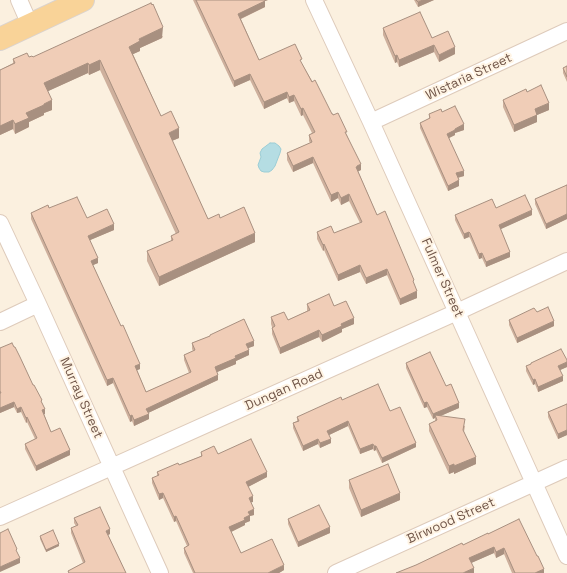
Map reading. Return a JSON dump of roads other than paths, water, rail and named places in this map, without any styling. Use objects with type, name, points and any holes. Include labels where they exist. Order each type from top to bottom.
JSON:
[{"type":"main road","points":[[0,39],[83,0]]},
{"type":"street","points":[[19,0],[30,25]]},
{"type":"street","name":"Fulmer Street","points":[[314,0],[371,122],[567,556]]},
{"type":"street","name":"Wistaria Street","points":[[371,122],[567,31]]},
{"type":"street","name":"Murray Street","points":[[0,223],[160,573]]},
{"type":"street","name":"Dungan Road","points":[[0,517],[457,312],[567,261]]},
{"type":"street","points":[[0,322],[38,304]]},
{"type":"street","name":"Birwood Street","points":[[336,573],[567,468]]},
{"type":"water","points":[[270,143],[275,143],[281,149],[275,166],[269,172],[264,172],[261,171],[258,165],[261,157],[260,153],[262,149]]}]
